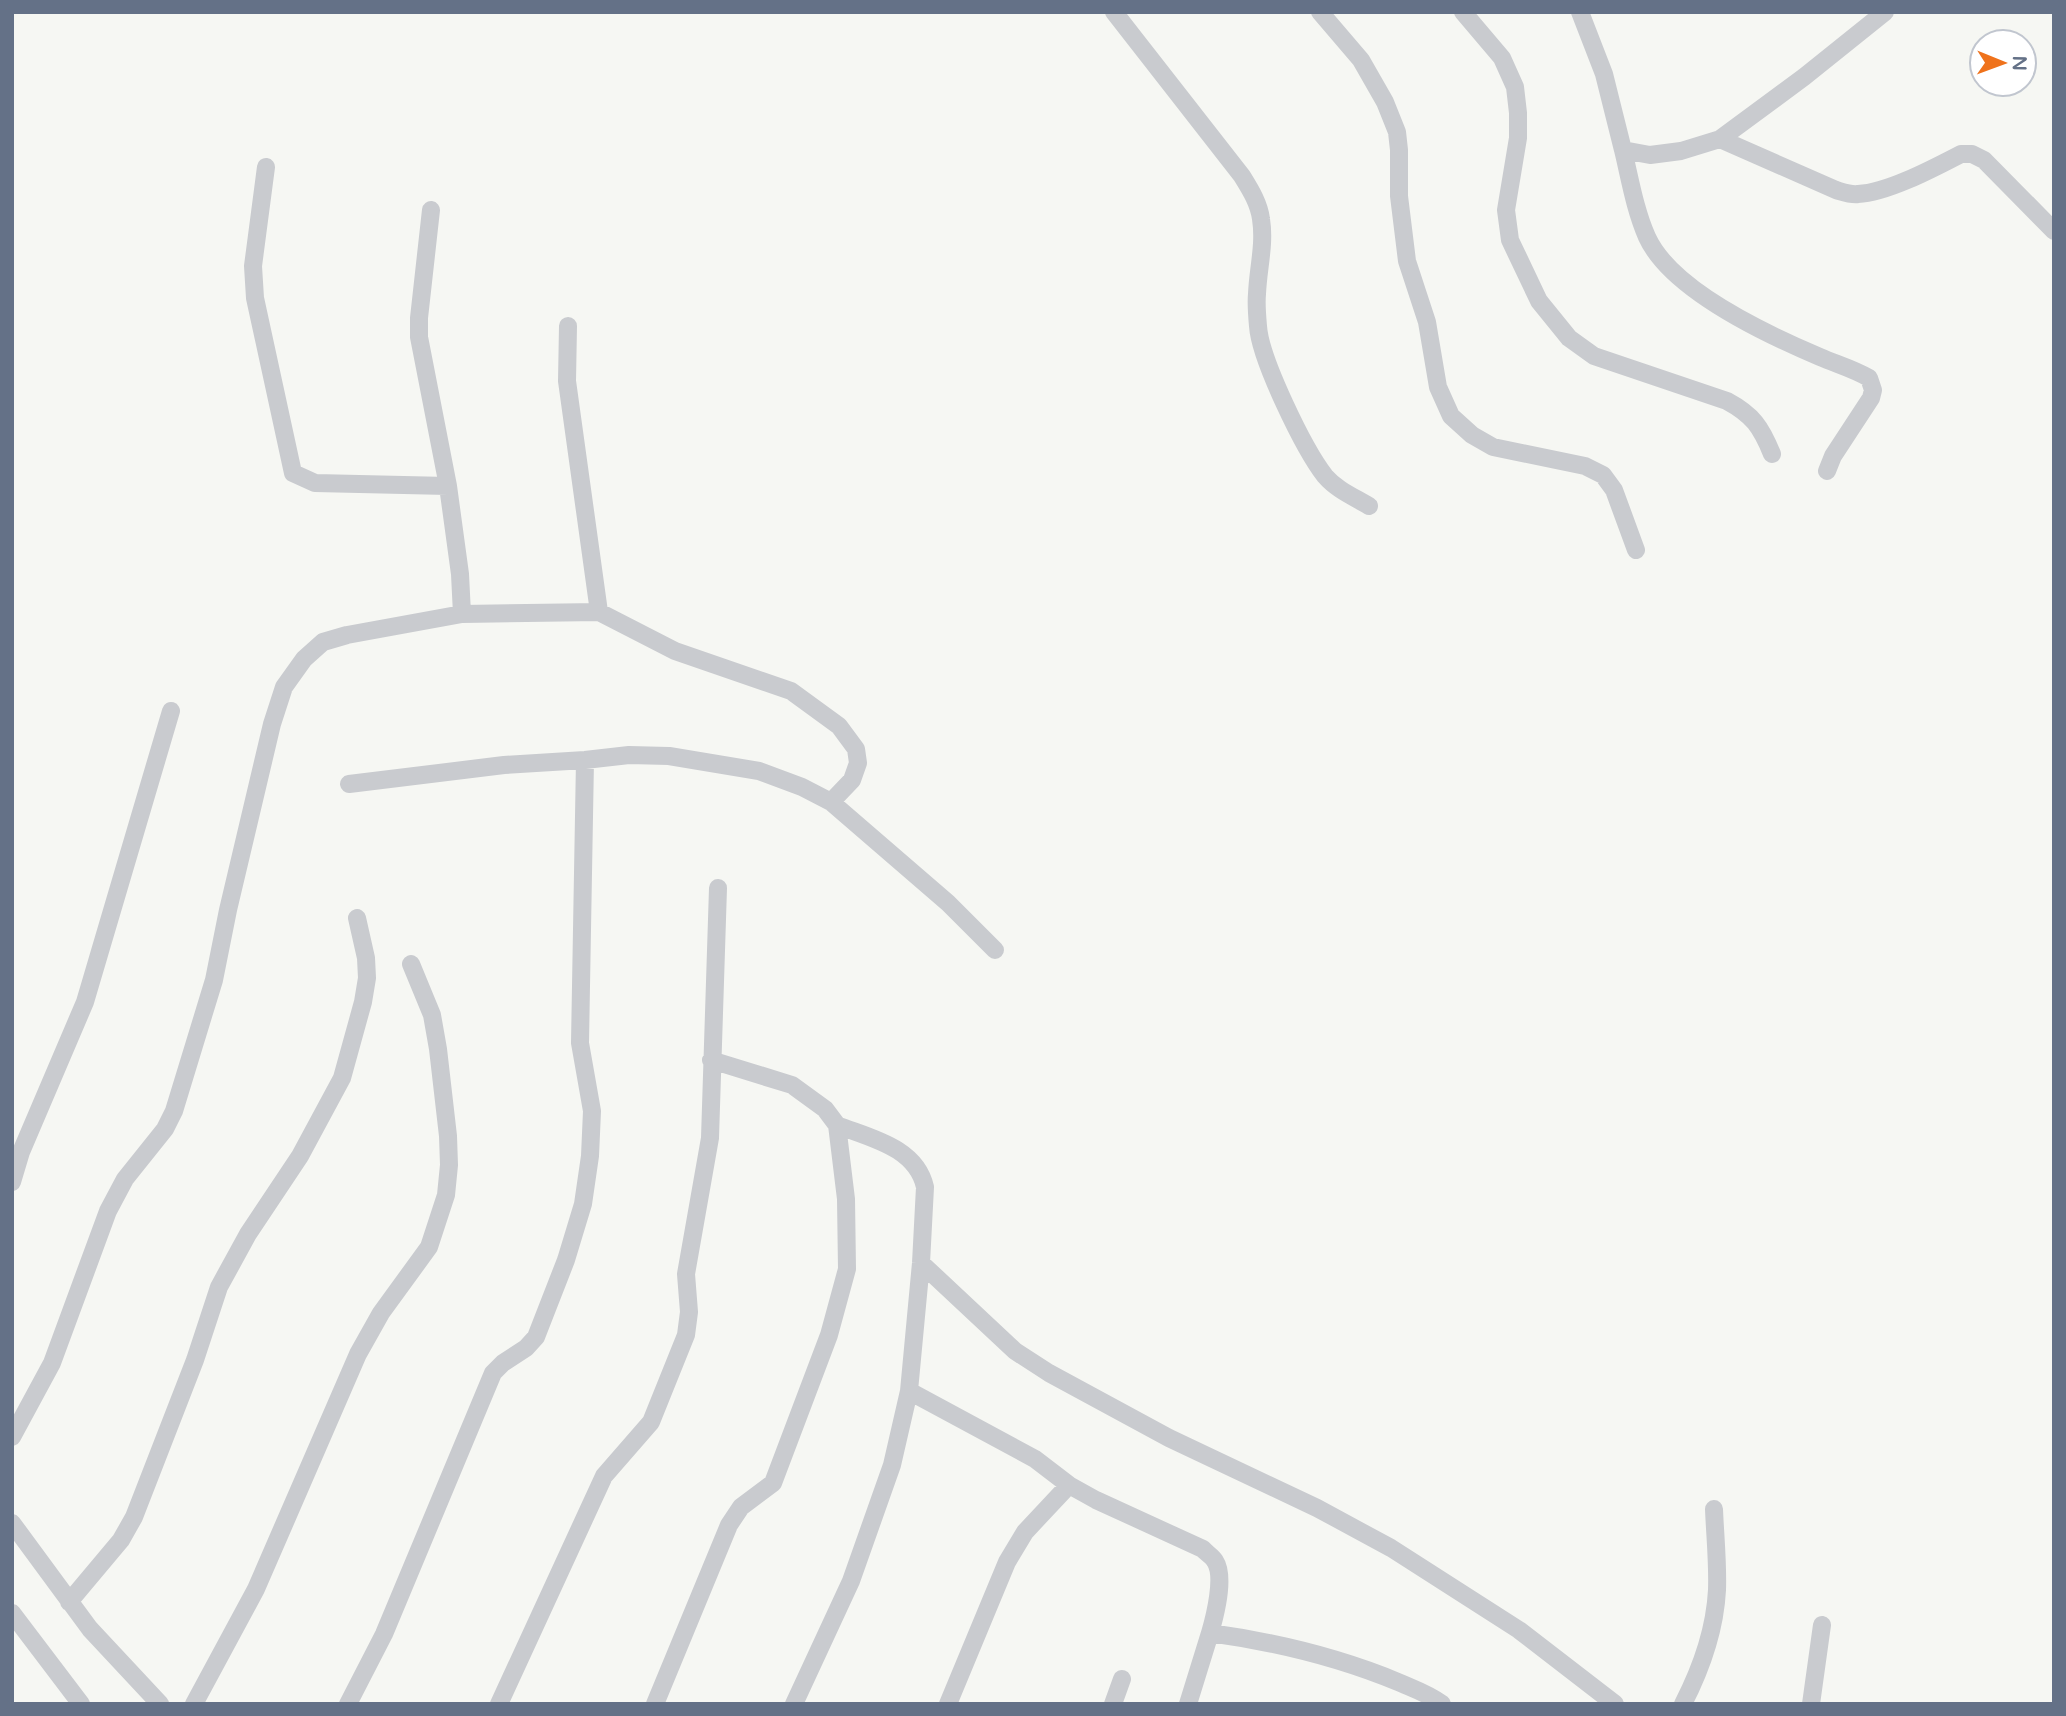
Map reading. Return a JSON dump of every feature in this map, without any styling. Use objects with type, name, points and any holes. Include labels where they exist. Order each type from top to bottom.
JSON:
[{"type":"street","points":[[1114,12],[1234,165],[1254,195],[1261,217],[1263,247],[1257,293],[1258,330],[1265,356],[1310,453],[1326,477],[1343,492],[1369,506]]},
{"type":"street","points":[[1320,12],[1361,60],[1385,102],[1396,132],[1399,150],[1399,196],[1407,261],[1427,322],[1438,387],[1451,416],[1472,435],[1493,447],[1585,467],[1604,475],[1614,490],[1636,550]]},
{"type":"street","points":[[1463,12],[1502,58],[1515,87],[1518,138],[1507,210],[1510,240],[1539,301],[1569,338],[1594,356],[1727,401],[1742,409],[1764,434],[1772,454]]},
{"type":"street","points":[[1580,12],[1604,74],[1637,209],[1648,239],[1662,260],[1678,278],[1742,320],[1869,378],[1873,390],[1871,398],[1833,456],[1827,471]]},
{"type":"street","points":[[1623,150],[1650,155],[1681,151],[1720,139],[1885,12]]},
{"type":"street","points":[[1720,139],[1836,190],[1854,195],[1892,186],[1961,154],[1972,154],[1984,160],[2054,231]]},
{"type":"street","points":[[265,167],[253,266],[256,298],[293,473],[315,483],[448,486]]},
{"type":"street","points":[[431,210],[419,337],[448,486],[460,575],[462,614]]},
{"type":"street","points":[[568,326],[567,381],[598,612]]},
{"type":"street","points":[[12,1437],[52,1363],[107,1210],[125,1179],[165,1129],[174,1111],[214,980],[272,724],[284,687],[304,659],[323,642],[347,635],[462,614],[598,612],[675,651],[791,691],[839,726],[856,749],[858,763],[852,780],[831,803]]},
{"type":"street","points":[[12,1182],[21,1152],[85,1002],[171,710]]},
{"type":"street","points":[[349,784],[504,765],[629,755],[669,756],[759,771],[802,787],[831,803],[948,903],[995,950]]},
{"type":"street","points":[[348,1704],[384,1634],[493,1373],[536,1337],[566,1260],[583,1204],[590,1156],[592,1111],[580,1043],[585,760]]},
{"type":"street","points":[[499,1704],[604,1476],[651,1422],[686,1335],[689,1312],[686,1274],[710,1138],[718,888]]},
{"type":"street","points":[[69,1602],[121,1540],[134,1517],[195,1360],[219,1287],[248,1234],[300,1156],[342,1078],[367,978],[366,958],[357,918]]},
{"type":"street","points":[[194,1704],[256,1589],[358,1354],[381,1313],[429,1247],[446,1195],[448,1136],[439,1049],[432,1015],[411,964]]},
{"type":"street","points":[[654,1704],[729,1525],[741,1507],[773,1483],[829,1335],[847,1269],[846,1199],[837,1125],[825,1109],[792,1086],[711,1060]]},
{"type":"street","points":[[794,1704],[851,1581],[892,1465],[909,1391],[921,1263],[925,1187],[916,1165],[901,1152],[837,1125]]},
{"type":"street","points":[[921,1263],[1015,1351],[1049,1373],[1169,1438],[1317,1508],[1391,1548],[1519,1630],[1615,1704]]},
{"type":"street","points":[[909,1391],[1035,1459],[1069,1485],[1203,1549],[1216,1562],[1220,1576],[1215,1617],[1188,1704]]},
{"type":"street","points":[[948,1704],[1007,1562],[1025,1532],[1069,1485]]},
{"type":"street","points":[[1683,1704],[1692,1687],[1713,1625],[1717,1590],[1714,1508]]},
{"type":"street","points":[[12,1523],[90,1629],[160,1704]]},
{"type":"street","points":[[12,1613],[80,1704]]},
{"type":"street","points":[[1811,1704],[1822,1625]]},
{"type":"street","points":[[1210,1633],[1298,1649],[1364,1667],[1432,1696],[1442,1704]]},
{"type":"street","points":[[1113,1704],[1122,1679]]}]
